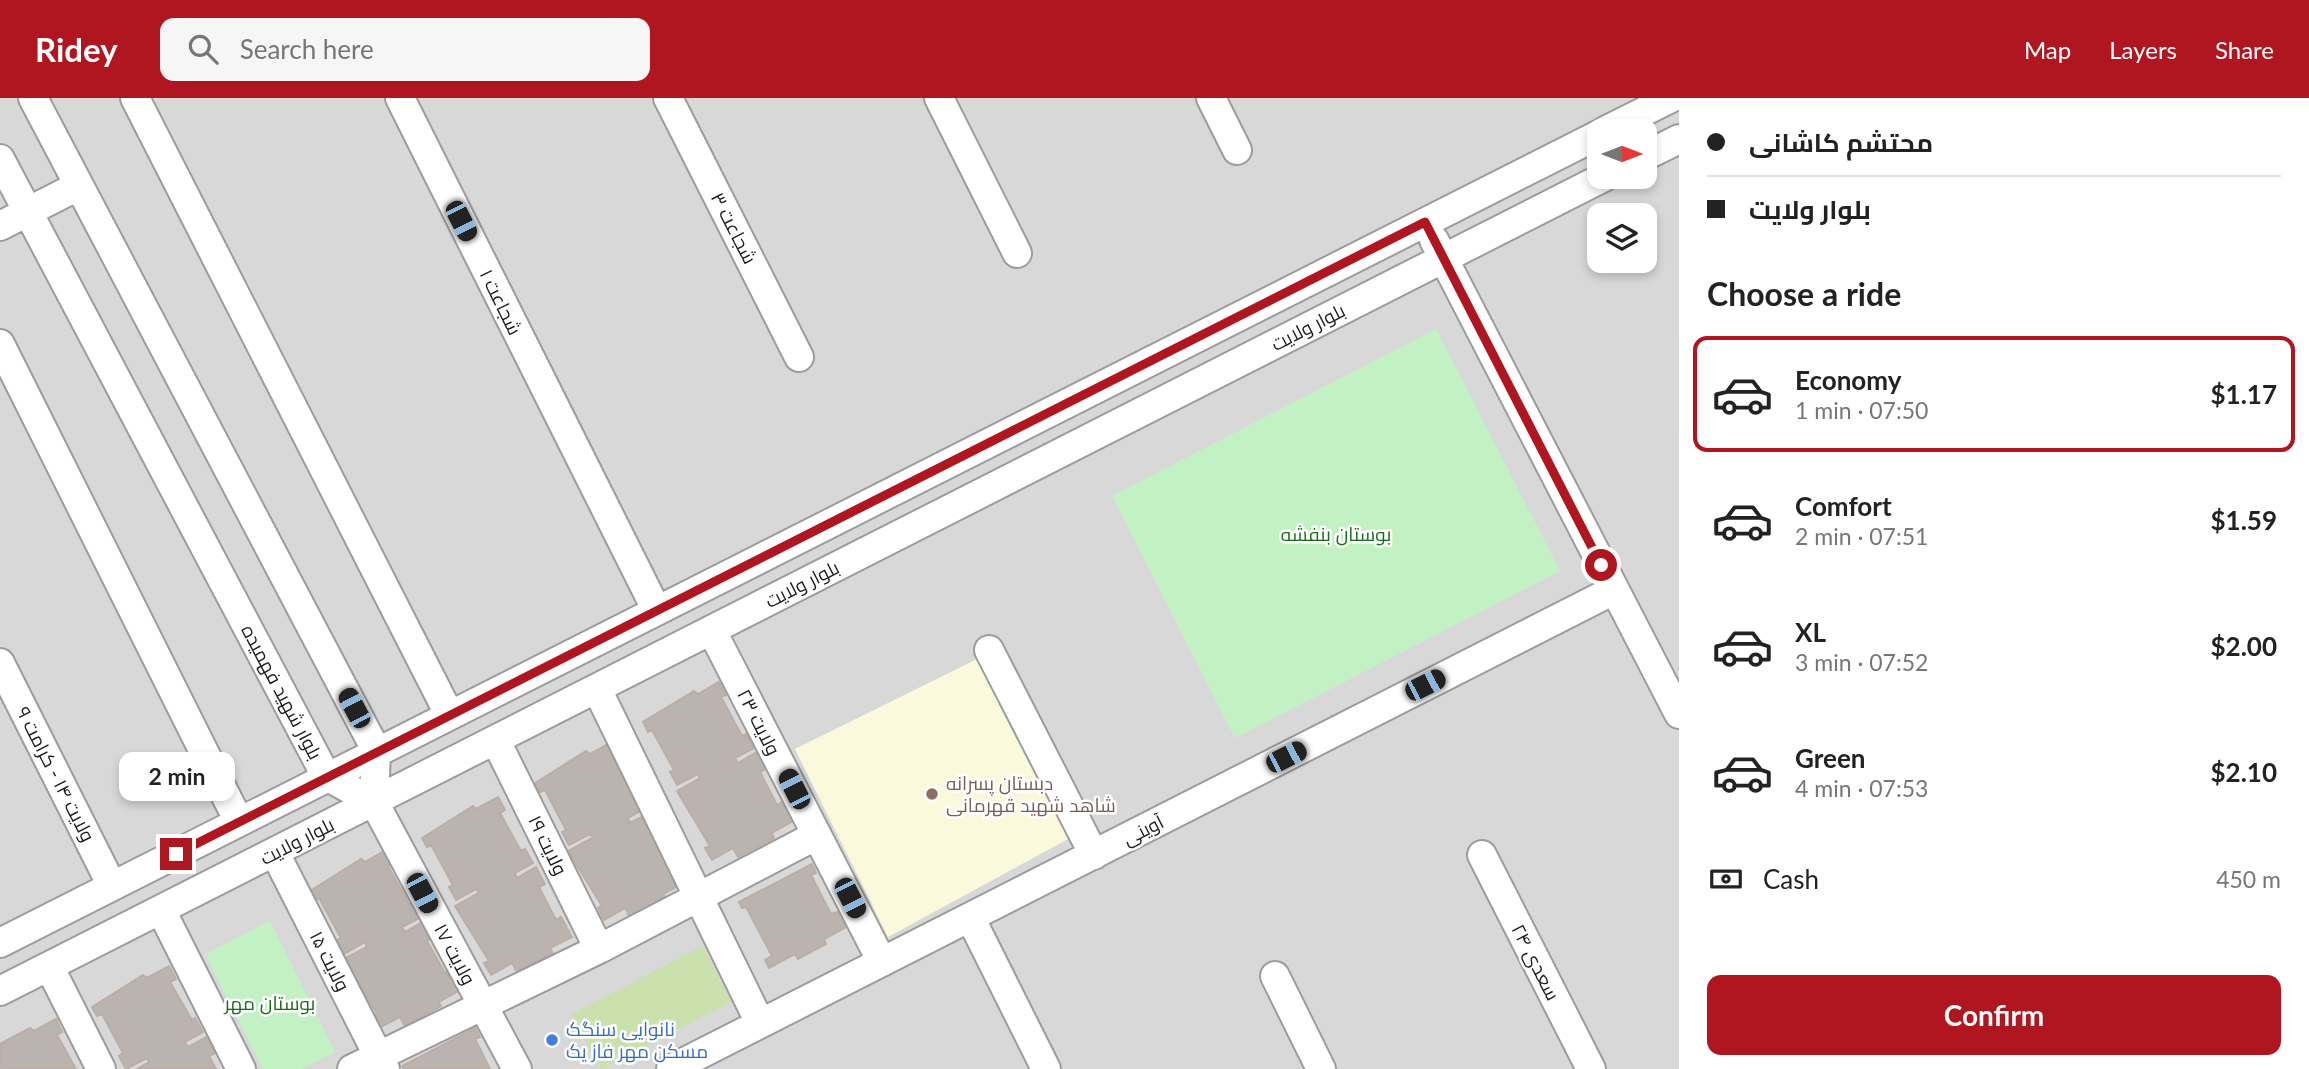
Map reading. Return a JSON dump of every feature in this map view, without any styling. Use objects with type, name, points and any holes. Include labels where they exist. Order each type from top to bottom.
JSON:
[{"type":"street","points":[[33,98],[376,750],[374,802]]},
{"type":"street","points":[[135,98],[449,714]]},
{"type":"street","name":"شجاعت ۱","points":[[400,98],[657,611]]},
{"type":"street","name":"شجاعت ۳","points":[[668,98],[799,357]]},
{"type":"street","points":[[939,98],[1017,253]]},
{"type":"street","points":[[1211,98],[1237,150]]},
{"type":"street","points":[[1629,119],[1671,98]]},
{"type":"street","points":[[1657,150],[1679,139]]},
{"type":"street","name":"بلوار ولایت","points":[[0,943],[376,750],[657,611],[1587,141]]},
{"type":"street","name":"بلوار شهید فهمیده","points":[[0,159],[326,776],[374,802]]},
{"type":"street","points":[[0,226],[78,186]]},
{"type":"street","name":"بلوار ولایت","points":[[0,991],[1587,186]]},
{"type":"street","points":[[1425,222],[1679,714]]},
{"type":"street","points":[[0,344],[239,822]]},
{"type":"street","name":"آوینی","points":[[671,1069],[1614,590]]},
{"type":"street","name":"ولایت ۲۳","points":[[712,631],[882,962]]},
{"type":"street","points":[[989,650],[1094,855]]},
{"type":"street","name":"ولایت ۱۴ - کرامت ۹","points":[[0,663],[112,886]]},
{"type":"street","points":[[597,689],[760,1023]]},
{"type":"street","name":"ولایت ۱۹","points":[[496,741],[599,949]]},
{"type":"street","name":"ولایت ۱۷","points":[[374,802],[517,1069]]},
{"type":"street","points":[[352,1069],[382,1062],[483,1006],[599,949],[817,835]]},
{"type":"street","name":"ولایت ۱۵","points":[[275,853],[382,1062]]},
{"type":"street","name":"سعدی ۲۴","points":[[1482,855],[1591,1069]]},
{"type":"street","points":[[161,910],[241,1069]]},
{"type":"street","points":[[970,918],[1046,1069]]},
{"type":"street","points":[[49,966],[101,1069]]},
{"type":"street","points":[[1275,976],[1321,1069]]},
{"type":"shaded area","points":[[0,98],[1679,98],[1679,1069],[0,1069]]},
{"type":"shaded area","name":"دبستان پسرانه شاهد شهید قهرمانی","points":[[979,658],[1070,838],[888,937],[795,749]]},
{"type":"green space","name":"بوستان بنفشه","points":[[1436,329],[1560,571],[1235,738],[1112,496]]},
{"type":"green space","name":"بوستان مهر","points":[[270,921],[335,1052],[301,1069],[263,1069],[205,954]]},
{"type":"green space","points":[[702,946],[731,1002],[601,1069],[572,1014]]},
{"type":"building","points":[[719,682],[726,695],[721,697],[742,736],[746,734],[754,748],[735,758],[738,763],[757,752],[766,769],[760,772],[777,805],[782,802],[793,821],[772,833],[774,838],[738,857],[733,848],[712,860],[705,848],[710,846],[677,791],[700,778],[698,774],[677,785],[670,772],[674,770],[652,730],[648,732],[643,722],[694,691],[698,694]]},
{"type":"building","points":[[611,742],[619,755],[613,758],[634,796],[646,808],[628,818],[630,823],[649,813],[685,882],[663,894],[666,898],[630,917],[625,908],[604,920],[598,908],[602,906],[568,851],[592,838],[590,834],[569,845],[562,832],[566,830],[545,790],[540,792],[535,783],[586,751],[590,754]]},
{"type":"building","points":[[498,797],[505,810],[500,813],[521,851],[525,849],[533,863],[515,873],[517,878],[536,867],[545,884],[539,887],[556,920],[561,917],[572,937],[550,948],[553,953],[517,972],[512,963],[491,975],[484,963],[489,961],[455,906],[479,893],[476,889],[456,900],[449,887],[453,885],[431,845],[427,847],[422,838],[473,806],[476,809]]},
{"type":"building","points":[[386,850],[393,863],[388,866],[409,904],[413,902],[421,917],[402,927],[405,932],[424,921],[433,937],[427,941],[445,973],[450,970],[460,990],[439,1002],[441,1006],[405,1026],[400,1017],[379,1028],[372,1016],[377,1014],[344,959],[367,947],[365,942],[344,954],[337,940],[341,938],[319,898],[315,901],[310,891],[361,859],[365,862]]},
{"type":"building","points":[[812,864],[816,873],[811,875],[831,914],[838,912],[846,927],[824,939],[826,944],[798,959],[795,954],[769,968],[765,960],[772,956],[746,907],[742,908],[739,902]]},
{"type":"building","points":[[169,966],[176,979],[170,982],[192,1020],[195,1018],[203,1032],[185,1042],[188,1047],[206,1037],[215,1053],[209,1056],[216,1069],[137,1069],[149,1062],[147,1058],[126,1069],[119,1056],[123,1053],[102,1014],[97,1016],[92,1007],[143,975],[147,978]]},
{"type":"building","points":[[56,1019],[62,1032],[57,1035],[76,1069],[0,1069],[0,1044],[30,1028],[34,1031]]},
{"type":"building","points":[[475,1028],[480,1037],[475,1039],[490,1069],[404,1069],[402,1066]]},
{"type":"place","name":"دبستان پسرانه شاهد شهید قهرمانی","points":[[932,794]]},
{"type":"place","name":"نانوایی سنگک مسکن مهر فاز یک","points":[[552,1040]]},
{"type":"route","points":[[176,854],[376,750],[657,611],[1425,222],[1601,565]]}]
